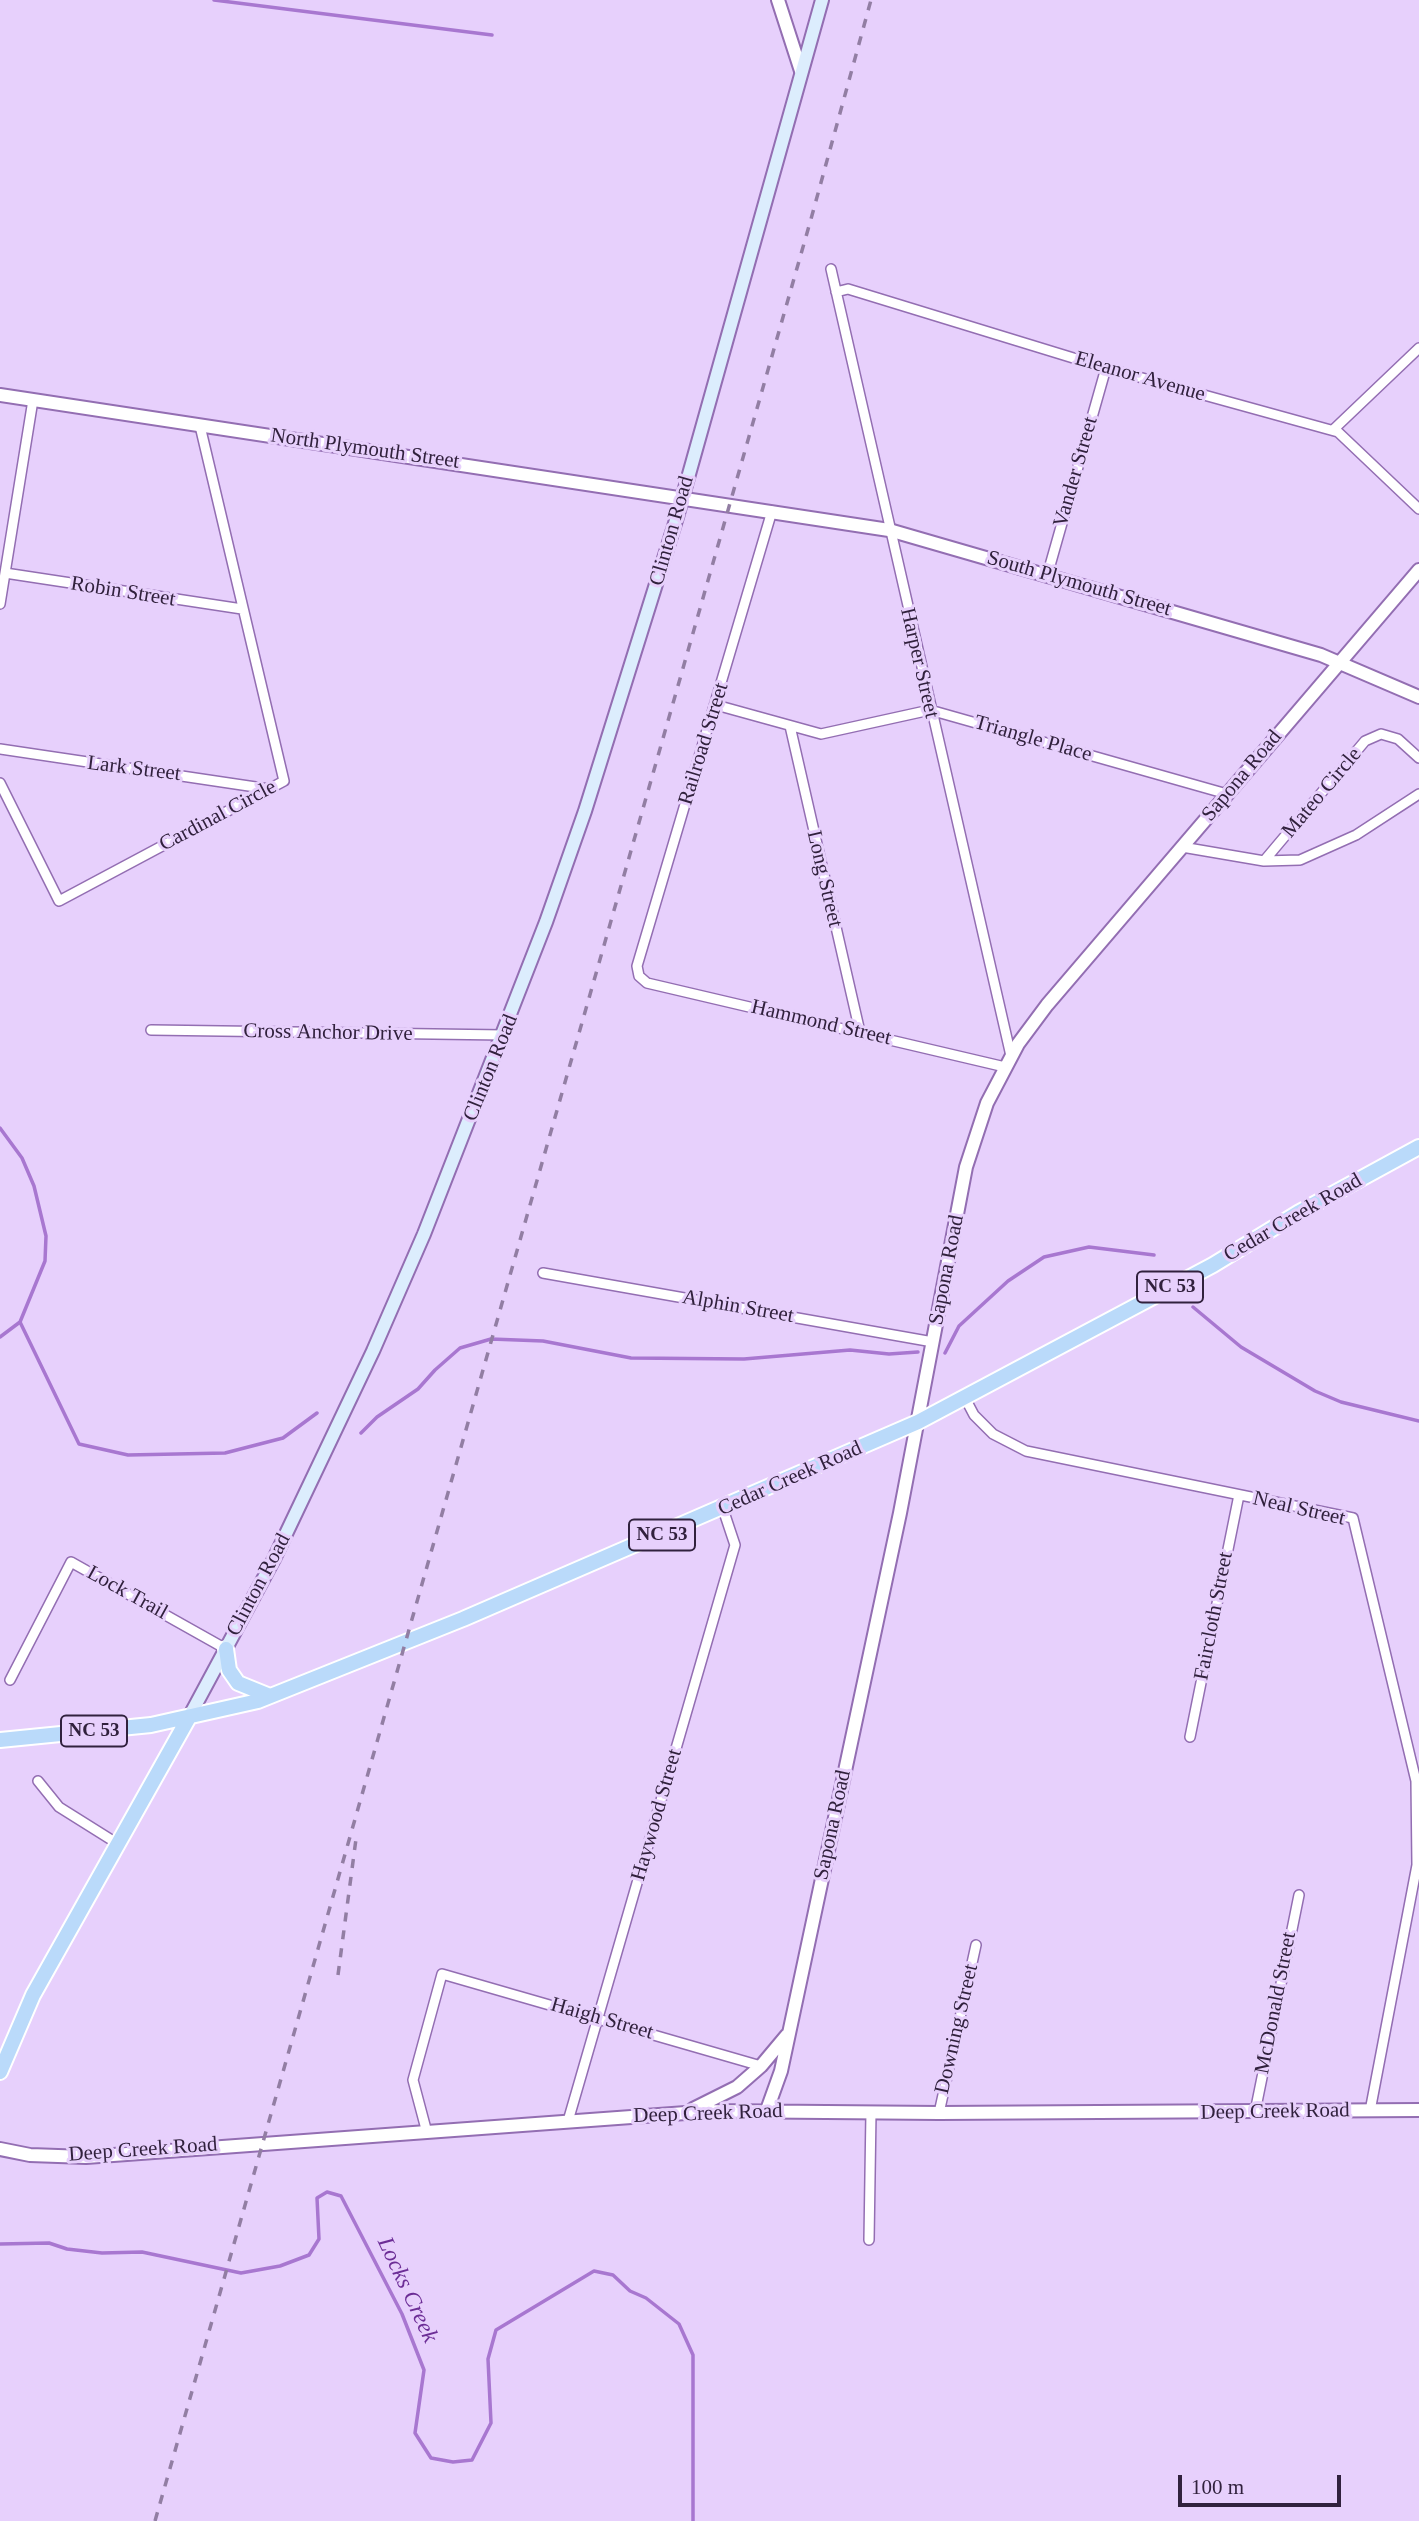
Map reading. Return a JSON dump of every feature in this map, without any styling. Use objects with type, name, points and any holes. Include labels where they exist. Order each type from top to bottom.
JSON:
[{"type":"main road","name":"Clinton Road","points":[[0,2072],[33,1995],[188,1719],[274,1559],[373,1351],[504,1035],[585,811],[682,497],[822,0]]},
{"type":"main road","name":"Cedar Creek Road","points":[[0,1740],[188,1719],[271,1697],[723,1509],[918,1422],[1213,1265],[1298,1213],[1419,1147]]},
{"type":"main road","points":[[226,1649],[229,1670],[238,1684],[271,1697]]},
{"type":"street","points":[[778,0],[802,71]]},
{"type":"street","name":"Harper Street","points":[[831,269],[1008,1062]]},
{"type":"street","name":"Eleanor Avenue","points":[[836,292],[848,289],[1106,368],[1333,430],[1419,509]]},
{"type":"street","points":[[1333,430],[1419,348]]},
{"type":"street","name":"Vander Street","points":[[1047,576],[1106,368]]},
{"type":"street","name":"North Plymouth Street","points":[[0,395],[730,503]]},
{"type":"street","points":[[0,604],[33,400]]},
{"type":"street","name":"Cardinal Circle","points":[[0,783],[59,901],[284,781],[200,426]]},
{"type":"street","name":"South Plymouth Street","points":[[730,503],[889,530],[1340,662],[1419,696]]},
{"type":"street","name":"Railroad Street","points":[[639,976],[637,966],[772,511]]},
{"type":"street","name":"Sapona Road","points":[[767,2110],[781,2071],[918,1422],[967,1167],[987,1103],[1008,1062],[1046,1005],[1419,570]]},
{"type":"street","name":"Robin Street","points":[[5,573],[242,609]]},
{"type":"street","name":"Triangle Place","points":[[716,705],[821,734],[930,710],[1227,794]]},
{"type":"street","name":"Long Street","points":[[790,726],[860,1032]]},
{"type":"street","name":"Mateo Circle","points":[[1264,861],[1365,741],[1381,734],[1398,738],[1419,758]]},
{"type":"street","name":"Lark Street","points":[[0,749],[269,789]]},
{"type":"street","name":"Mateo Circle","points":[[1182,847],[1264,861],[1300,860],[1356,835],[1419,794]]},
{"type":"street","name":"Hammond Street","points":[[639,976],[647,983],[860,1032],[1008,1062]]},
{"type":"street","name":"Cross Anchor Drive","points":[[152,1030],[504,1035]]},
{"type":"street","name":"Alphin Street","points":[[543,1273],[933,1342]]},
{"type":"street","name":"Neal Street","points":[[964,1396],[974,1415],[993,1434],[1026,1451],[1353,1518],[1416,1782],[1417,1865],[1370,2111]]},
{"type":"street","name":"Faircloth Street","points":[[1190,1737],[1239,1495]]},
{"type":"street","name":"Haywood Street","points":[[568,2121],[735,1545],[723,1509]]},
{"type":"street","name":"Lock Trail","points":[[10,1680],[71,1562],[226,1649]]},
{"type":"street","points":[[38,1781],[59,1807],[118,1844]]},
{"type":"street","name":"McDonald Street","points":[[1255,2112],[1298,1895]]},
{"type":"street","name":"Downing Street","points":[[939,2113],[976,1945]]},
{"type":"street","name":"Haigh Street","points":[[426,2129],[413,2080],[442,1974],[761,2066]]},
{"type":"street","points":[[683,2113],[737,2087],[761,2066],[789,2032]]},
{"type":"street","name":"Deep Creek Road","points":[[0,2149],[30,2155],[86,2157],[426,2129],[767,2110],[939,2113],[1419,2110]]},
{"type":"street","points":[[869,2240],[871,2112]]},
{"type":"waterway","points":[[214,0],[492,35]]},
{"type":"waterway","name":"Locks Creek","points":[[0,1128],[22,1158],[34,1186],[46,1236],[45,1261],[20,1322],[0,1337]]},
{"type":"waterway","points":[[945,1353],[959,1326],[1008,1281],[1044,1257],[1089,1247],[1154,1255]]},
{"type":"waterway","points":[[1193,1307],[1241,1347],[1315,1391],[1341,1402],[1419,1421]]},
{"type":"waterway","points":[[20,1322],[79,1444],[128,1455],[225,1453],[283,1438],[317,1413]]},
{"type":"waterway","points":[[361,1433],[377,1417],[418,1389],[460,1348],[491,1339],[543,1341],[631,1358],[744,1359],[850,1350],[889,1354],[918,1352]]},
{"type":"waterway","name":"Locks Creek","points":[[0,2244],[49,2243],[67,2249],[102,2253],[142,2252],[241,2273],[280,2266],[309,2255],[319,2239],[317,2198],[327,2192],[341,2196],[402,2314],[424,2370],[415,2433],[431,2458],[453,2462],[472,2460],[491,2423],[488,2359],[496,2330],[594,2271],[613,2275],[630,2291],[646,2298],[679,2324],[693,2355],[693,2521]]},
{"type":"railway","points":[[155,2521],[811,219],[871,0]]},
{"type":"railway","points":[[338,1975],[356,1839]]}]
